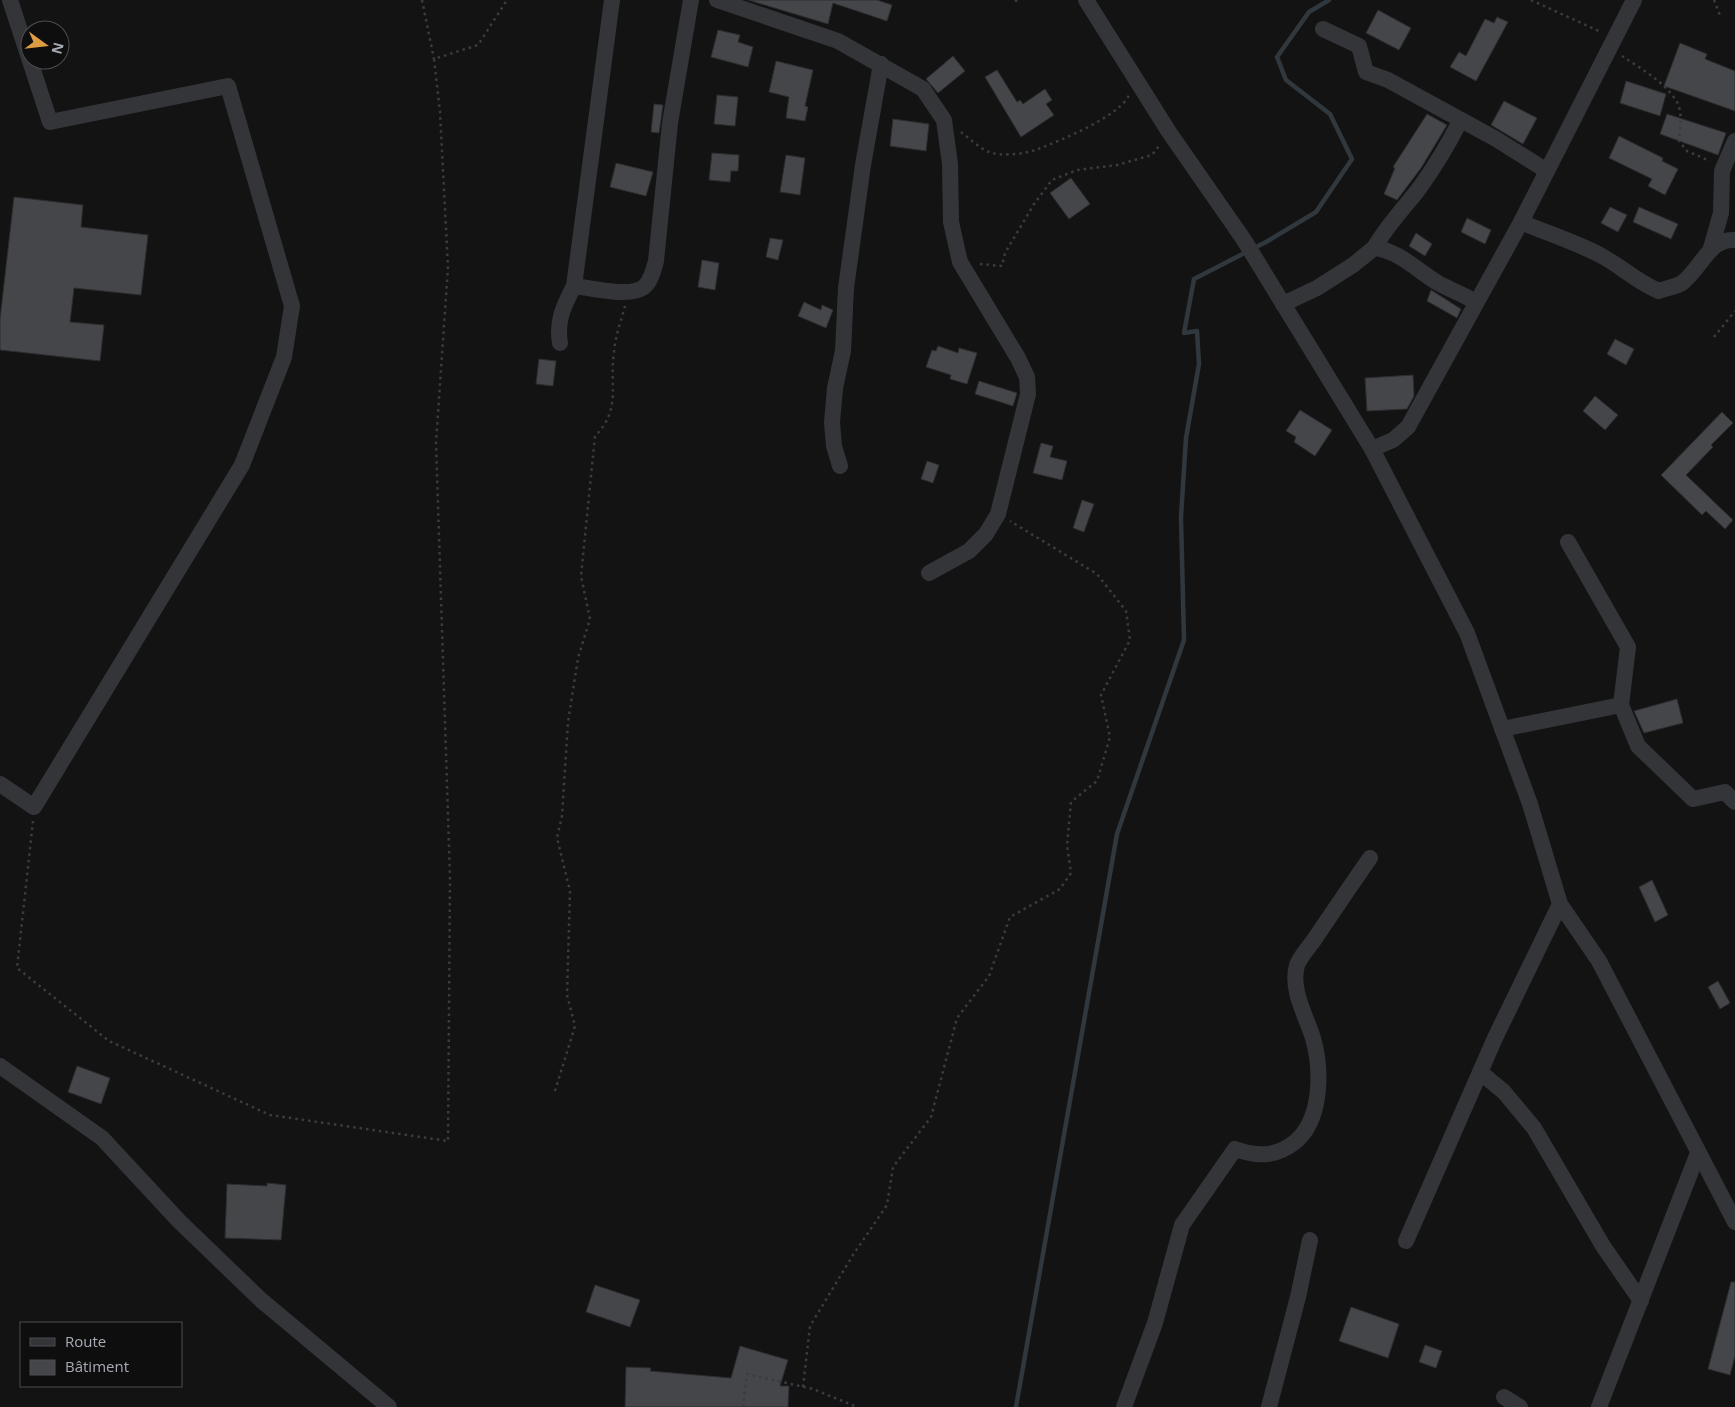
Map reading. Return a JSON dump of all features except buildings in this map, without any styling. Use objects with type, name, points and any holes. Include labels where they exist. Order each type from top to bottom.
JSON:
[{"type":"street","points":[[0,784],[34,807],[242,465],[284,357],[292,306],[228,86],[50,122],[10,0]]},
{"type":"street","points":[[560,343],[558,331],[560,317],[574,286],[612,0]]},
{"type":"street","points":[[574,286],[628,293],[644,287],[653,273],[656,261],[670,123],[691,0]]},
{"type":"street","points":[[717,0],[838,41],[923,89],[944,120],[950,164],[951,222],[960,262],[1018,358],[1027,378],[1028,394],[998,514],[986,534],[969,551],[929,573]]},
{"type":"street","points":[[1086,0],[1168,132],[1244,240],[1372,449],[1467,633],[1530,804],[1560,904],[1599,961],[1735,1222]]},
{"type":"street","points":[[1372,449],[1393,440],[1408,428],[1521,222],[1614,43],[1634,0]]},
{"type":"street","points":[[1323,29],[1359,46],[1366,72],[1388,80],[1503,143],[1547,171]]},
{"type":"street","points":[[840,466],[834,446],[832,422],[835,388],[843,351],[846,288],[863,165],[881,64]]},
{"type":"street","points":[[1283,304],[1317,288],[1353,265],[1374,248],[1383,232],[1440,157],[1460,121]]},
{"type":"street","points":[[1521,222],[1598,254],[1641,283],[1659,291],[1680,284],[1699,267],[1711,248],[1720,213],[1722,171],[1735,140]]},
{"type":"street","points":[[1711,248],[1724,240],[1735,240]]},
{"type":"street","points":[[1374,248],[1384,249],[1394,254],[1438,282],[1476,302]]},
{"type":"street","points":[[1568,542],[1628,647],[1621,705],[1638,746],[1693,799],[1725,792],[1735,802]]},
{"type":"street","points":[[1502,729],[1621,705]]},
{"type":"street","points":[[1124,1407],[1155,1323],[1182,1225],[1235,1149],[1251,1154],[1269,1155],[1284,1150],[1303,1135],[1314,1111],[1319,1077],[1314,1040],[1297,991],[1297,965],[1370,858]]},
{"type":"street","points":[[1406,1241],[1480,1072],[1560,904]]},
{"type":"street","points":[[0,1066],[102,1138],[179,1221],[261,1300],[389,1407]]},
{"type":"street","points":[[1480,1072],[1504,1092],[1534,1128],[1603,1246],[1641,1301]]},
{"type":"street","points":[[1599,1407],[1698,1154]]},
{"type":"street","points":[[1269,1407],[1298,1297],[1310,1240]]},
{"type":"street","points":[[1504,1397],[1520,1407]]},
{"type":"path","points":[[34,807],[17,968],[109,1041],[270,1115],[448,1141],[450,878],[436,443],[448,267],[440,112],[434,59],[422,0]]},
{"type":"path","points":[[434,59],[478,45],[507,0]]},
{"type":"path","points":[[1531,0],[1614,43],[1652,76],[1677,102],[1681,118],[1679,141],[1687,151],[1709,161],[1722,171]]},
{"type":"path","points":[[1714,0],[1721,18]]},
{"type":"path","points":[[944,120],[989,152],[1007,154],[1037,150],[1096,123],[1125,103],[1135,80]]},
{"type":"path","points":[[960,262],[1002,266],[1005,253],[1034,204],[1052,180],[1077,170],[1117,165],[1152,155],[1168,132]]},
{"type":"path","points":[[555,1092],[575,1026],[567,995],[570,891],[557,838],[562,816],[568,722],[578,658],[590,618],[581,576],[595,436],[608,424],[614,389],[613,352],[628,293]]},
{"type":"path","points":[[1714,337],[1735,311]]},
{"type":"path","points":[[803,1387],[810,1326],[853,1255],[887,1205],[893,1167],[931,1117],[958,1018],[989,976],[1010,917],[1060,888],[1071,874],[1067,845],[1071,802],[1097,782],[1110,737],[1101,696],[1130,640],[1126,610],[1097,574],[998,514]]},
{"type":"path","points":[[743,1407],[747,1374],[803,1387],[857,1407]]},
{"type":"waterway","points":[[1016,1407],[1117,834],[1184,640],[1181,517],[1186,438],[1199,364],[1197,331],[1184,333],[1194,279],[1266,242],[1316,212],[1352,159],[1330,114],[1286,80],[1277,57],[1309,12],[1329,0]]}]
